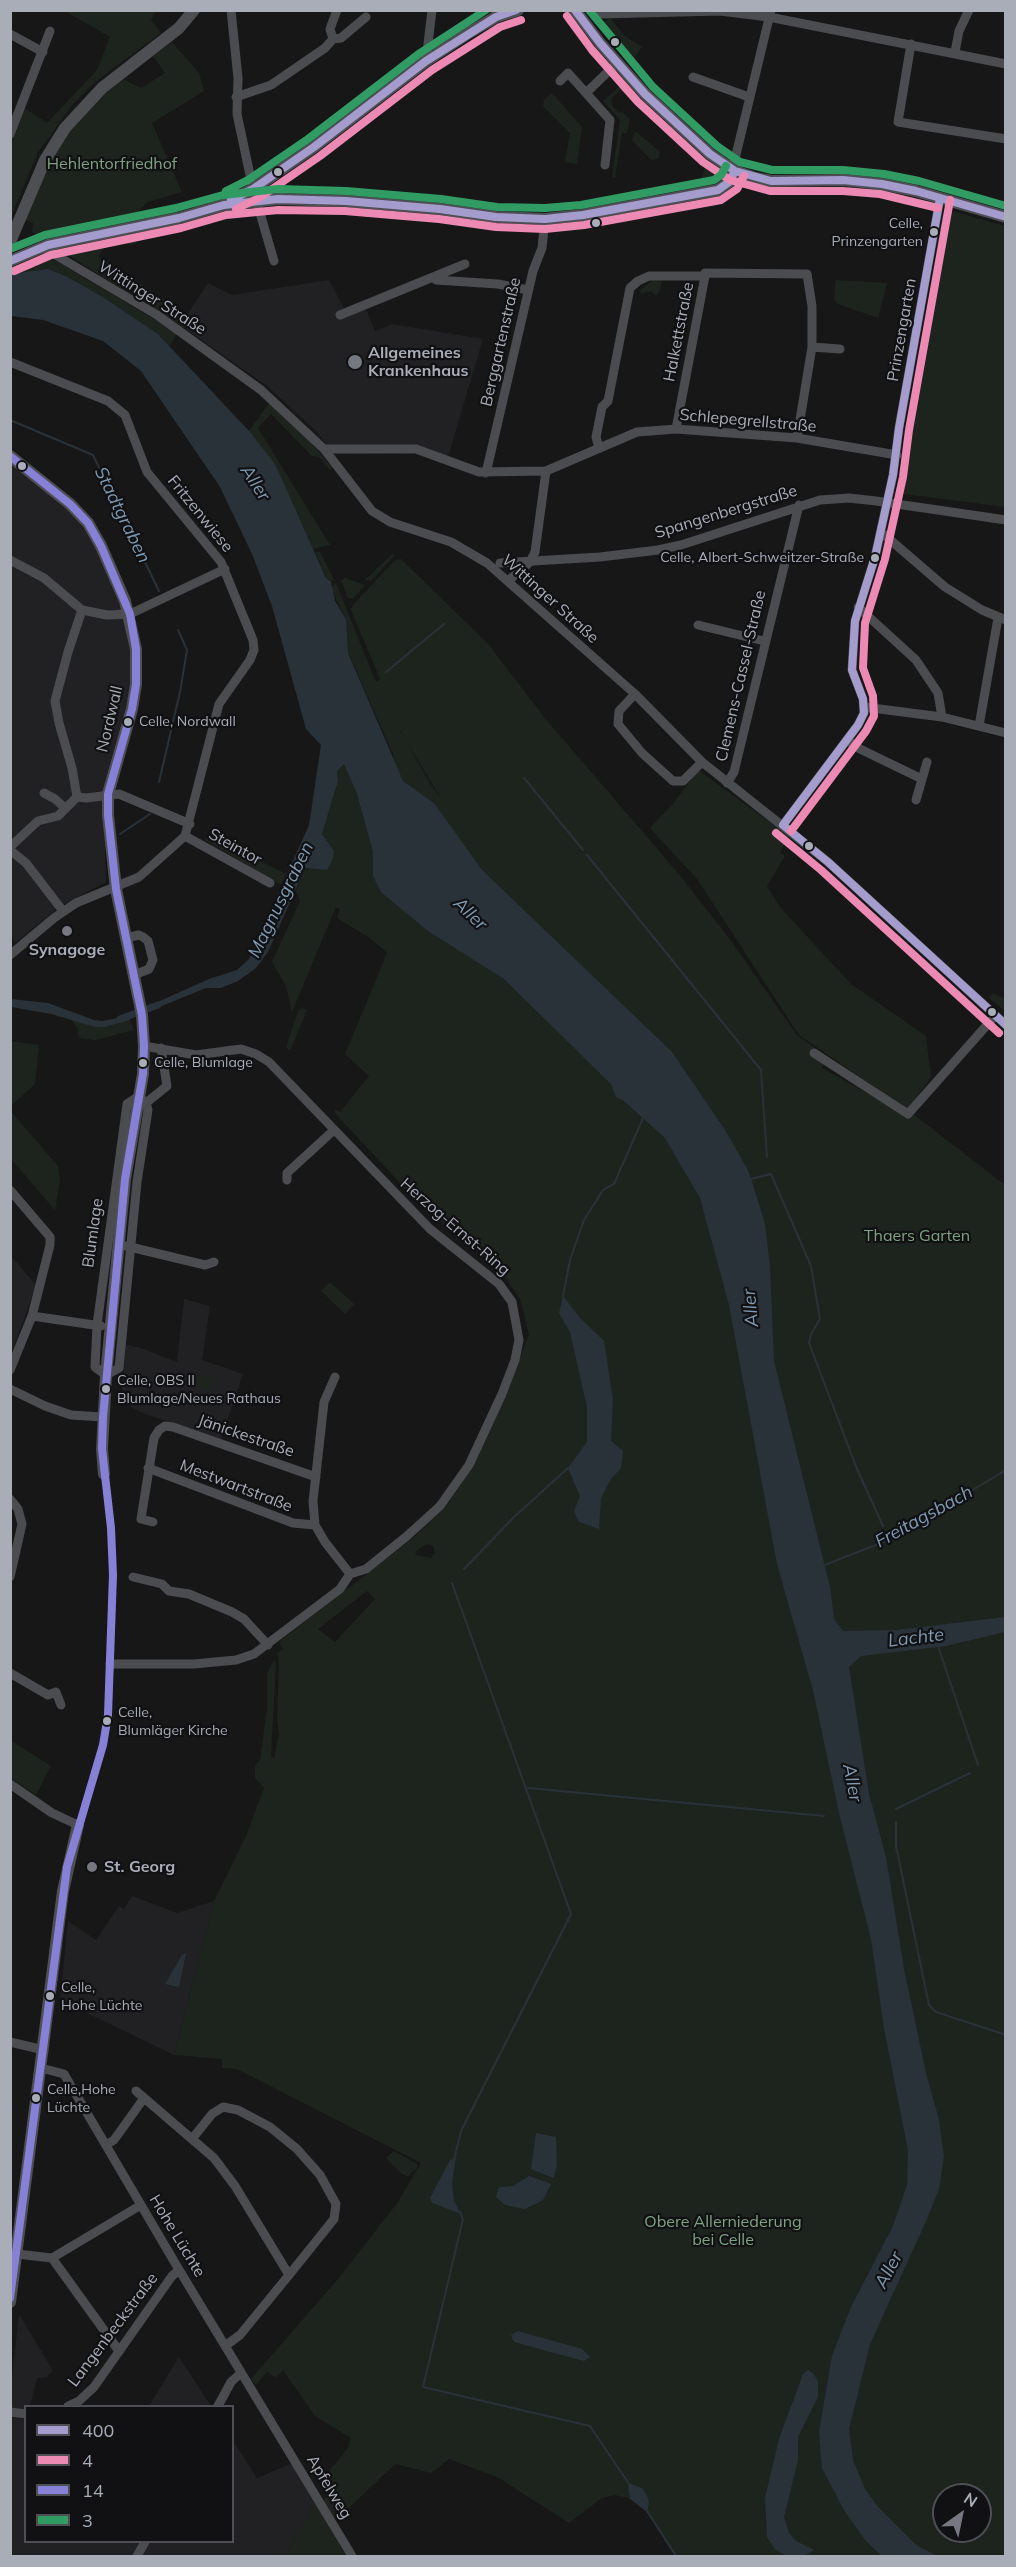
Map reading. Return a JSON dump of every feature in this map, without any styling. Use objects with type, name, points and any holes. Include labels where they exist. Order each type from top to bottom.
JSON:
[{"type":"main road","points":[[42,247],[22,247],[10,242],[41,168],[65,128],[102,88],[179,28],[194,10]]},
{"type":"main road","points":[[255,195],[267,179],[314,147],[426,62],[483,24],[518,10]]},
{"type":"main road","points":[[575,10],[617,63],[677,124],[710,154],[735,171],[771,181],[843,180],[882,184],[1005,217]]},
{"type":"main road","points":[[10,261],[42,247],[178,218],[255,195],[278,199],[368,202],[496,217],[545,219],[583,215],[718,190],[729,182],[735,171]]},
{"type":"main road","points":[[267,179],[268,193],[278,199]]},
{"type":"main road","name":"Nordwall","points":[[10,456],[70,504],[88,523],[101,546],[130,614],[136,649],[136,684],[108,815],[116,889],[134,975]]},
{"type":"main road","name":"Blumlage","points":[[104,1474],[97,1417],[106,1376],[125,1152],[142,1100],[144,1046],[134,975]]},
{"type":"main road","points":[[10,2302],[17,2254],[16,2207],[44,2050],[63,1891],[78,1825]]},
{"type":"street","points":[[231,10],[237,70],[237,114],[255,195],[274,261]]},
{"type":"street","points":[[333,39],[330,29],[337,10]]},
{"type":"street","points":[[426,62],[432,10]]},
{"type":"street","points":[[955,52],[959,31],[969,10]]},
{"type":"street","points":[[601,14],[720,11],[770,14],[1005,64]]},
{"type":"street","points":[[735,171],[734,163],[748,97],[770,14]]},
{"type":"street","points":[[236,97],[271,85],[325,48],[333,39],[342,38],[366,17]]},
{"type":"street","points":[[10,134],[50,31]]},
{"type":"street","points":[[10,34],[43,52]]},
{"type":"street","points":[[912,44],[898,122],[1005,139]]},
{"type":"street","points":[[586,93],[617,63]]},
{"type":"street","points":[[560,81],[568,74],[610,120],[605,165]]},
{"type":"street","points":[[693,77],[748,97]]},
{"type":"street","name":"Prinzengarten","points":[[864,707],[852,660],[858,608],[888,503],[940,198]]},
{"type":"street","name":"Berggartenstraße","points":[[486,473],[528,290],[542,248],[545,219]]},
{"type":"street","name":"Wittinger Straße","points":[[42,247],[157,315],[261,390],[324,449],[372,511],[390,522],[430,534],[469,551],[487,563],[635,694],[702,762],[828,862],[1005,1025]]},
{"type":"street","points":[[339,315],[431,280],[465,264]]},
{"type":"street","name":"Halkettstraße","points":[[676,429],[705,273],[807,274],[811,289],[812,347]]},
{"type":"street","name":"Halkettstraße","points":[[599,448],[596,437],[603,407],[608,401],[630,288],[638,280],[649,276],[705,276]]},
{"type":"street","points":[[431,280],[498,284],[528,290]]},
{"type":"street","points":[[797,438],[812,347],[840,349]]},
{"type":"street","name":"Fritzenwiese","points":[[10,362],[104,399],[118,407],[125,415],[135,435],[147,472],[194,527],[225,569],[253,640],[254,650],[250,660],[219,704],[190,824],[185,836],[139,878],[76,903],[10,955]]},
{"type":"street","name":"Schlepegrellstraße","points":[[324,449],[416,449],[486,473],[546,471],[637,432],[676,429],[797,438],[897,455]]},
{"type":"street","points":[[507,581],[530,562],[535,552],[546,471]]},
{"type":"street","name":"Spangenbergstraße","points":[[500,563],[600,557],[681,545],[820,500],[849,498],[1005,520]]},
{"type":"street","name":"Clemens-Cassel-Straße","points":[[727,783],[734,772],[764,641],[799,505]]},
{"type":"street","points":[[881,532],[945,586],[1002,619],[979,726]]},
{"type":"street","points":[[10,560],[44,578],[82,610],[107,615],[130,614],[225,569]]},
{"type":"street","points":[[858,608],[907,650],[918,663],[938,693],[942,717]]},
{"type":"street","points":[[77,797],[72,768],[58,723],[55,701],[82,610]]},
{"type":"street","points":[[698,625],[764,641]]},
{"type":"street","points":[[635,694],[619,711],[618,724],[642,753],[673,781],[683,781],[702,762]]},
{"type":"street","points":[[783,825],[847,740],[862,717],[864,707],[942,717],[1005,733]]},
{"type":"street","points":[[847,740],[860,749],[922,779]]},
{"type":"street","points":[[916,800],[927,762]]},
{"type":"street","points":[[44,793],[65,808]]},
{"type":"street","points":[[63,912],[26,863],[10,849],[38,821],[58,816],[77,797],[114,794]]},
{"type":"street","name":"Steintor","points":[[114,794],[190,824]]},
{"type":"street","name":"Steintor","points":[[185,836],[270,882]]},
{"type":"street","points":[[125,938],[138,935],[143,937],[148,941],[153,960],[149,969],[134,975]]},
{"type":"street","points":[[814,1053],[908,1114],[995,1016]]},
{"type":"street","name":"Herzog-Ernst-Ring","points":[[110,1664],[194,1664],[236,1660],[254,1654],[340,1589],[350,1574],[366,1569],[441,1506],[456,1486],[470,1465],[502,1394],[515,1360],[519,1340],[512,1302],[499,1284],[430,1229],[274,1067],[256,1054],[241,1049],[200,1055],[144,1046]]},
{"type":"street","points":[[142,1100],[167,1086],[161,1048]]},
{"type":"street","name":"Blumlage","points":[[118,1250],[119,1368],[106,1376],[95,1367],[97,1325],[137,1182],[148,1110],[142,1100]]},
{"type":"street","points":[[287,1180],[287,1173],[334,1130]]},
{"type":"street","points":[[10,1190],[50,1237],[32,1316],[10,1370]]},
{"type":"street","points":[[118,1250],[205,1265],[214,1262]]},
{"type":"street","points":[[32,1316],[111,1327]]},
{"type":"street","points":[[335,1377],[324,1402],[313,1501],[315,1525],[350,1574]]},
{"type":"street","points":[[10,1389],[45,1406],[71,1415],[97,1417]]},
{"type":"street","name":"Jänickestraße","points":[[148,1468],[154,1438],[165,1426],[316,1477]]},
{"type":"street","points":[[148,1468],[141,1519],[153,1522]]},
{"type":"street","name":"Mestwartstraße","points":[[148,1468],[293,1523],[315,1525]]},
{"type":"street","points":[[10,1499],[18,1509],[21,1524],[11,1576]]},
{"type":"street","points":[[133,1577],[162,1584],[169,1591],[189,1594],[232,1612],[244,1619],[268,1645]]},
{"type":"street","points":[[10,1673],[48,1695],[56,1692]]},
{"type":"street","points":[[60,1681],[56,1692],[61,1705]]},
{"type":"street","points":[[10,1784],[52,1813],[78,1825]]},
{"type":"street","points":[[10,2042],[44,2050]]},
{"type":"street","name":"Hohe Lüchte","points":[[41,2068],[64,2074],[278,2434]]},
{"type":"street","points":[[136,2091],[214,2158],[235,2186],[289,2275]]},
{"type":"street","points":[[106,2145],[114,2140],[144,2098]]},
{"type":"street","points":[[192,2139],[218,2110],[223,2107],[238,2110],[270,2127],[297,2149],[320,2175],[336,2204],[334,2219],[240,2335],[225,2346]]},
{"type":"street","points":[[17,2254],[52,2258],[141,2205]]},
{"type":"street","points":[[52,2258],[119,2351]]},
{"type":"street","name":"Langenbeckstraße","points":[[70,2405],[79,2401],[94,2386],[172,2276],[179,2270]]},
{"type":"street","points":[[219,2405],[231,2382],[241,2373]]},
{"type":"street","name":"Apfelweg","points":[[278,2434],[352,2556]]},
{"type":"street","points":[[136,2556],[144,2543]]},
{"type":"shaded area","name":"Allgemeines Krankenhaus","points":[[329,280],[348,316],[366,309],[375,331],[392,324],[483,339],[446,464],[416,453],[334,454],[315,430],[267,386],[180,325],[208,283],[232,295]]},
{"type":"shaded area","points":[[10,461],[71,510],[106,562],[126,617],[134,659],[131,709],[104,815],[106,882],[64,904],[28,860],[11,849]]},
{"type":"shaded area","points":[[11,855],[21,862],[55,907],[55,910],[15,943],[11,934]]},
{"type":"shaded area","points":[[11,1256],[36,1285],[11,1355]]},
{"type":"shaded area","points":[[184,1299],[210,1306],[202,1360],[243,1374],[221,1439],[145,1414],[121,1402],[126,1345],[141,1348],[177,1362]]},
{"type":"shaded area","points":[[132,1896],[177,1913],[214,1901],[174,2055],[60,2000],[68,1921],[96,1940],[119,1906],[124,1909]]},
{"type":"shaded area","points":[[19,2314],[53,2371],[47,2377],[37,2378],[30,2405],[24,2405],[24,2410],[11,2409],[11,2386]]},
{"type":"shaded area","points":[[179,2357],[210,2405],[150,2405]]},
{"type":"shaded area","points":[[11,2417],[24,2419],[24,2543],[139,2543],[132,2556],[11,2556]]},
{"type":"shaded area","points":[[234,2443],[257,2478],[293,2463],[315,2502],[286,2556],[140,2556],[148,2543],[234,2543]]},
{"type":"green space","name":"Hehlentorfriedhof","points":[[65,11],[156,11],[151,20],[161,33],[95,82],[72,105],[37,154],[12,215],[11,129],[20,105],[47,123],[97,70],[110,37]]},
{"type":"green space","points":[[610,18],[625,36],[642,47],[630,64],[619,46],[598,26]]},
{"type":"green space","name":"Hehlentorfriedhof","points":[[172,42],[199,73],[204,91],[152,123],[182,192],[148,202],[129,220],[47,235],[32,233],[33,223],[23,219],[56,149],[79,119],[123,79],[141,88],[165,73],[153,56]]},
{"type":"green space","points":[[622,84],[637,99],[634,103],[620,90],[611,99],[613,107],[630,119],[627,133],[622,133],[615,178],[612,177],[620,120],[603,101]]},
{"type":"green space","points":[[552,93],[582,127],[577,164],[565,162],[570,133],[543,106],[544,100]]},
{"type":"green space","points":[[635,131],[660,152],[659,158],[651,160],[632,140]]},
{"type":"green space","points":[[706,163],[719,173],[721,181],[700,186]]},
{"type":"green space","points":[[948,210],[1005,226],[1005,507],[896,493],[943,212]]},
{"type":"green space","points":[[134,233],[136,244],[129,245],[127,240],[105,246],[98,256],[187,314],[180,325],[60,250]]},
{"type":"green space","points":[[44,257],[58,262],[177,333],[170,346],[158,334],[103,297],[48,269],[12,275],[22,265]]},
{"type":"green space","points":[[653,280],[662,281],[660,291],[656,296],[651,291],[641,294],[640,290]]},
{"type":"green space","points":[[835,280],[887,283],[878,318],[838,304],[834,299]]},
{"type":"green space","points":[[270,402],[304,434],[332,468],[330,470],[319,457],[312,456],[271,414],[258,428],[330,545],[313,549],[299,519],[249,431]]},
{"type":"green space","points":[[315,552],[320,552],[334,580],[331,582],[327,578]]},
{"type":"green space","points":[[392,554],[395,555],[371,581],[365,580]]},
{"type":"green space","name":"Obere Allerniederung bei Celle","points":[[401,559],[488,644],[544,717],[678,873],[729,938],[797,1035],[815,1048],[813,1057],[824,1063],[822,1068],[899,1111],[907,1109],[799,1035],[697,879],[650,828],[673,804],[698,770],[789,836],[780,853],[785,856],[767,886],[780,907],[851,984],[926,1036],[931,1077],[908,1110],[1005,1185],[1005,2556],[676,2556],[647,2511],[631,2499],[615,2495],[602,2498],[569,2523],[499,2478],[449,2459],[431,2473],[395,2464],[336,2520],[323,2501],[334,2487],[325,2476],[348,2448],[351,2438],[315,2416],[283,2370],[276,2378],[267,2372],[256,2385],[251,2379],[338,2279],[398,2202],[421,2163],[237,2069],[222,2068],[222,2059],[174,2055],[214,1901],[246,1836],[264,1788],[255,1778],[255,1766],[260,1760],[267,1709],[267,1674],[274,1659],[276,1664],[271,1755],[274,1759],[279,1734],[277,1653],[283,1649],[279,1642],[413,1538],[444,1509],[473,1467],[506,1396],[529,1334],[520,1299],[498,1266],[450,1230],[414,1198],[334,1112],[336,1109],[340,1112],[369,1076],[345,1054],[387,953],[370,938],[337,918],[340,909],[336,907],[292,1012],[286,986],[272,962],[300,901],[296,891],[305,868],[326,870],[334,851],[322,834],[338,781],[337,771],[344,763],[357,794],[373,852],[373,876],[434,803],[403,781],[395,765],[393,754],[348,652],[346,619],[330,587],[336,583],[376,682],[380,679],[351,610],[353,605],[395,560]],"holes":[[[407,742],[442,800],[429,782]],[[427,1544],[433,1546],[435,1553],[431,1558],[415,1555],[417,1550]],[[367,1591],[375,1599],[335,1642],[318,1629]]]},
{"type":"green space","points":[[345,578],[365,585],[353,599],[347,597],[341,580]]},
{"type":"green space","points":[[208,834],[286,874],[281,885],[205,840]]},
{"type":"green space","points":[[993,993],[1005,999],[1005,1011],[989,998]]},
{"type":"green space","points":[[303,1008],[307,1010],[290,1051],[286,1047],[298,1011]]},
{"type":"green space","points":[[70,1019],[95,1027],[105,1027],[130,1020],[134,1030],[95,1040],[79,1038],[77,1027]]},
{"type":"green space","points":[[11,1041],[39,1045],[35,1084],[11,1106]]},
{"type":"green space","points":[[10,1110],[58,1166],[60,1180],[55,1210],[11,1159]]},
{"type":"green space","points":[[330,1282],[354,1304],[345,1314],[321,1291]]},
{"type":"green space","points":[[196,1374],[214,1380],[211,1391],[192,1385]]},
{"type":"green space","points":[[10,1740],[51,1766],[36,1795],[11,1778]]},
{"type":"green space","points":[[394,2151],[417,2164],[417,2168],[408,2176],[403,2175],[386,2158]]},
{"type":"green space","points":[[315,2502],[346,2556],[286,2556]]},
{"type":"water","points":[[48,269],[103,297],[158,334],[249,431],[275,464],[326,578],[331,582],[335,601],[346,619],[348,653],[403,781],[434,803],[482,870],[672,1052],[725,1130],[749,1172],[765,1224],[770,1267],[774,1361],[830,1587],[834,1619],[843,1631],[897,1630],[1005,1617],[1005,1632],[946,1646],[861,1656],[849,1667],[869,1794],[886,1857],[904,1969],[926,2073],[939,2120],[944,2157],[939,2189],[870,2344],[849,2429],[853,2460],[865,2489],[878,2507],[916,2545],[937,2556],[882,2556],[865,2540],[844,2510],[822,2468],[819,2432],[832,2356],[851,2307],[893,2226],[907,2185],[908,2150],[884,2028],[871,1939],[840,1817],[813,1690],[777,1564],[729,1305],[700,1198],[665,1138],[623,1100],[616,1097],[611,1084],[504,979],[428,931],[381,892],[373,876],[373,852],[357,794],[344,764],[337,771],[338,781],[322,834],[334,851],[333,858],[327,870],[305,868],[268,952],[256,968],[238,981],[221,988],[206,988],[152,1010],[151,1005],[209,979],[237,970],[249,959],[309,825],[321,745],[306,729],[272,606],[252,554],[220,487],[141,371],[103,341],[43,320],[11,316],[11,274]]},
{"type":"water","points":[[11,999],[48,1003],[94,1020],[102,1021],[128,1016],[130,1020],[105,1027],[95,1027],[51,1014],[11,1007]]},
{"type":"water","points":[[563,1296],[580,1318],[604,1341],[613,1400],[611,1441],[623,1451],[621,1468],[611,1479],[601,1498],[599,1529],[579,1522],[574,1511],[580,1496],[568,1468],[587,1442],[587,1407],[570,1332],[559,1313]]},
{"type":"water","points":[[186,1953],[179,1987],[165,1984],[182,1955]]},
{"type":"water","points":[[536,2133],[556,2137],[557,2166],[553,2178],[531,2169]]},
{"type":"water","points":[[456,2158],[452,2182],[454,2201],[461,2214],[432,2203],[430,2198],[450,2160]]},
{"type":"water","points":[[529,2176],[551,2184],[543,2200],[525,2209],[505,2205],[496,2197],[499,2187],[513,2186]]},
{"type":"water","points":[[518,2331],[582,2349],[590,2357],[584,2361],[514,2342],[511,2335]]},
{"type":"water","points":[[808,2370],[814,2374],[818,2382],[818,2397],[798,2437],[798,2460],[784,2517],[789,2533],[796,2541],[814,2550],[806,2555],[786,2556],[775,2549],[767,2537],[765,2498],[779,2439],[803,2374]]},
{"type":"water","points":[[628,2483],[642,2488],[649,2503],[647,2512],[630,2499]]},
{"type":"waterway","name":"Stadtgraben","points":[[10,420],[93,455],[159,591]]},
{"type":"waterway","points":[[386,672],[444,624]]},
{"type":"waterway","name":"Stadtgraben","points":[[159,782],[180,692],[187,650],[178,630]]},
{"type":"waterway","points":[[524,778],[583,850]]},
{"type":"waterway","name":"Stadtgraben","points":[[120,834],[150,814]]},
{"type":"waterway","points":[[587,855],[761,1070],[767,1157]]},
{"type":"waterway","name":"Magnusgraben","points":[[120,1019],[158,1005]]},
{"type":"waterway","points":[[563,1296],[570,1260],[584,1220],[603,1190],[614,1184],[644,1116]]},
{"type":"waterway","points":[[751,1179],[771,1174],[811,1266],[820,1319],[811,1334],[809,1343],[857,1469],[883,1526]]},
{"type":"waterway","points":[[464,1569],[514,1517],[568,1468]]},
{"type":"waterway","name":"Freitagsbach","points":[[822,1566],[891,1539],[1006,1470]]},
{"type":"waterway","points":[[452,1583],[571,1914],[461,2131],[454,2160]]},
{"type":"waterway","name":"Lachte","points":[[938,1646],[978,1765]]},
{"type":"waterway","points":[[896,1809],[970,1773]]},
{"type":"waterway","points":[[528,1788],[824,1816]]},
{"type":"waterway","points":[[896,1822],[896,1846],[929,2005],[936,2012],[1006,2035]]},
{"type":"waterway","points":[[460,2212],[463,2219],[423,2387],[590,2426],[629,2484]]},
{"type":"waterway","points":[[647,2511],[676,2556]]},
{"type":"transit line","name":"3","points":[[226,191],[248,180],[308,139],[420,53],[486,10]]},
{"type":"transit line","name":"400","points":[[231,200],[253,189],[314,147],[426,61],[496,17],[516,10]]},
{"type":"transit line","name":"400","points":[[575,10],[600,43],[645,94],[710,154],[735,171],[771,181],[843,180],[882,184],[916,191],[1006,217]]},
{"type":"transit line","name":"3","points":[[589,10],[653,87],[717,146],[740,162],[772,170],[843,170],[884,174],[919,181],[1006,206]]},
{"type":"transit line","name":"4","points":[[567,16],[592,50],[638,102],[703,162],[730,180],[770,191],[843,191],[880,194],[938,208]]},
{"type":"transit line","name":"4","points":[[236,209],[259,198],[320,156],[432,70],[500,27],[521,20]]},
{"type":"transit line","name":"3","points":[[10,249],[45,235],[176,208],[223,195],[278,189],[346,191],[441,199],[497,207],[545,208],[581,205],[714,180],[721,175],[726,166]]},
{"type":"transit line","name":"400","points":[[10,261],[48,245],[179,218],[224,205],[278,199],[346,201],[440,209],[496,217],[545,219],[583,215],[718,190],[729,182],[735,171]]},
{"type":"transit line","name":"4","points":[[14,271],[51,255],[181,228],[226,215],[278,210],[345,211],[439,219],[496,227],[545,229],[584,225],[721,200],[737,189],[744,176]]},
{"type":"transit line","name":"400","points":[[783,825],[858,725],[864,713],[863,699],[852,670],[855,621],[875,557],[893,475],[899,428],[940,198]]},
{"type":"transit line","name":"4","points":[[791,831],[866,731],[874,716],[873,696],[863,668],[865,623],[885,559],[903,477],[909,430],[950,200]]},
{"type":"transit line","name":"14","points":[[10,456],[70,504],[88,523],[101,546],[130,614],[136,649],[136,684],[132,709],[108,794],[108,815],[116,889],[142,1015],[144,1046],[143,1074],[125,1179],[103,1417],[102,1449],[111,1528],[113,1575],[108,1715],[103,1745],[67,1867],[10,2298]]},
{"type":"transit line","name":"400","points":[[783,825],[828,862],[1006,1025]]},
{"type":"transit line","name":"4","points":[[776,833],[821,870],[999,1033]]},
{"type":"place","name":"Celle, Prinzengarten","points":[[934,232]]},
{"type":"place","name":"Allgemeines Krankenhaus","points":[[355,362]]},
{"type":"place","name":"Celle, Albert-Schweitzer-Straße","points":[[875,558]]},
{"type":"place","name":"Celle, Nordwall","points":[[128,722]]},
{"type":"place","name":"Synagoge","points":[[67,931]]},
{"type":"place","name":"Celle, Blumlage","points":[[143,1063]]},
{"type":"place","name":"Celle, OBS II Blumlage/Neues Rathaus","points":[[106,1389]]},
{"type":"place","name":"Celle, Blumläger Kirche","points":[[107,1721]]},
{"type":"place","name":"St. Georg","points":[[92,1867]]},
{"type":"place","name":"Celle, Hohe Lüchte","points":[[50,1996]]},
{"type":"place","name":"Celle,Hohe Lüchte","points":[[36,2098]]},
{"type":"water label","name":"Aller","points":[[255,483]]},
{"type":"water label","name":"Aller","points":[[470,914]]},
{"type":"water label","name":"Aller","points":[[751,1308]]},
{"type":"water label","name":"Aller","points":[[852,1783]]},
{"type":"water label","name":"Aller","points":[[889,2270]]},
{"type":"park label","name":"Thaers Garten","points":[[917,1236]]}]
